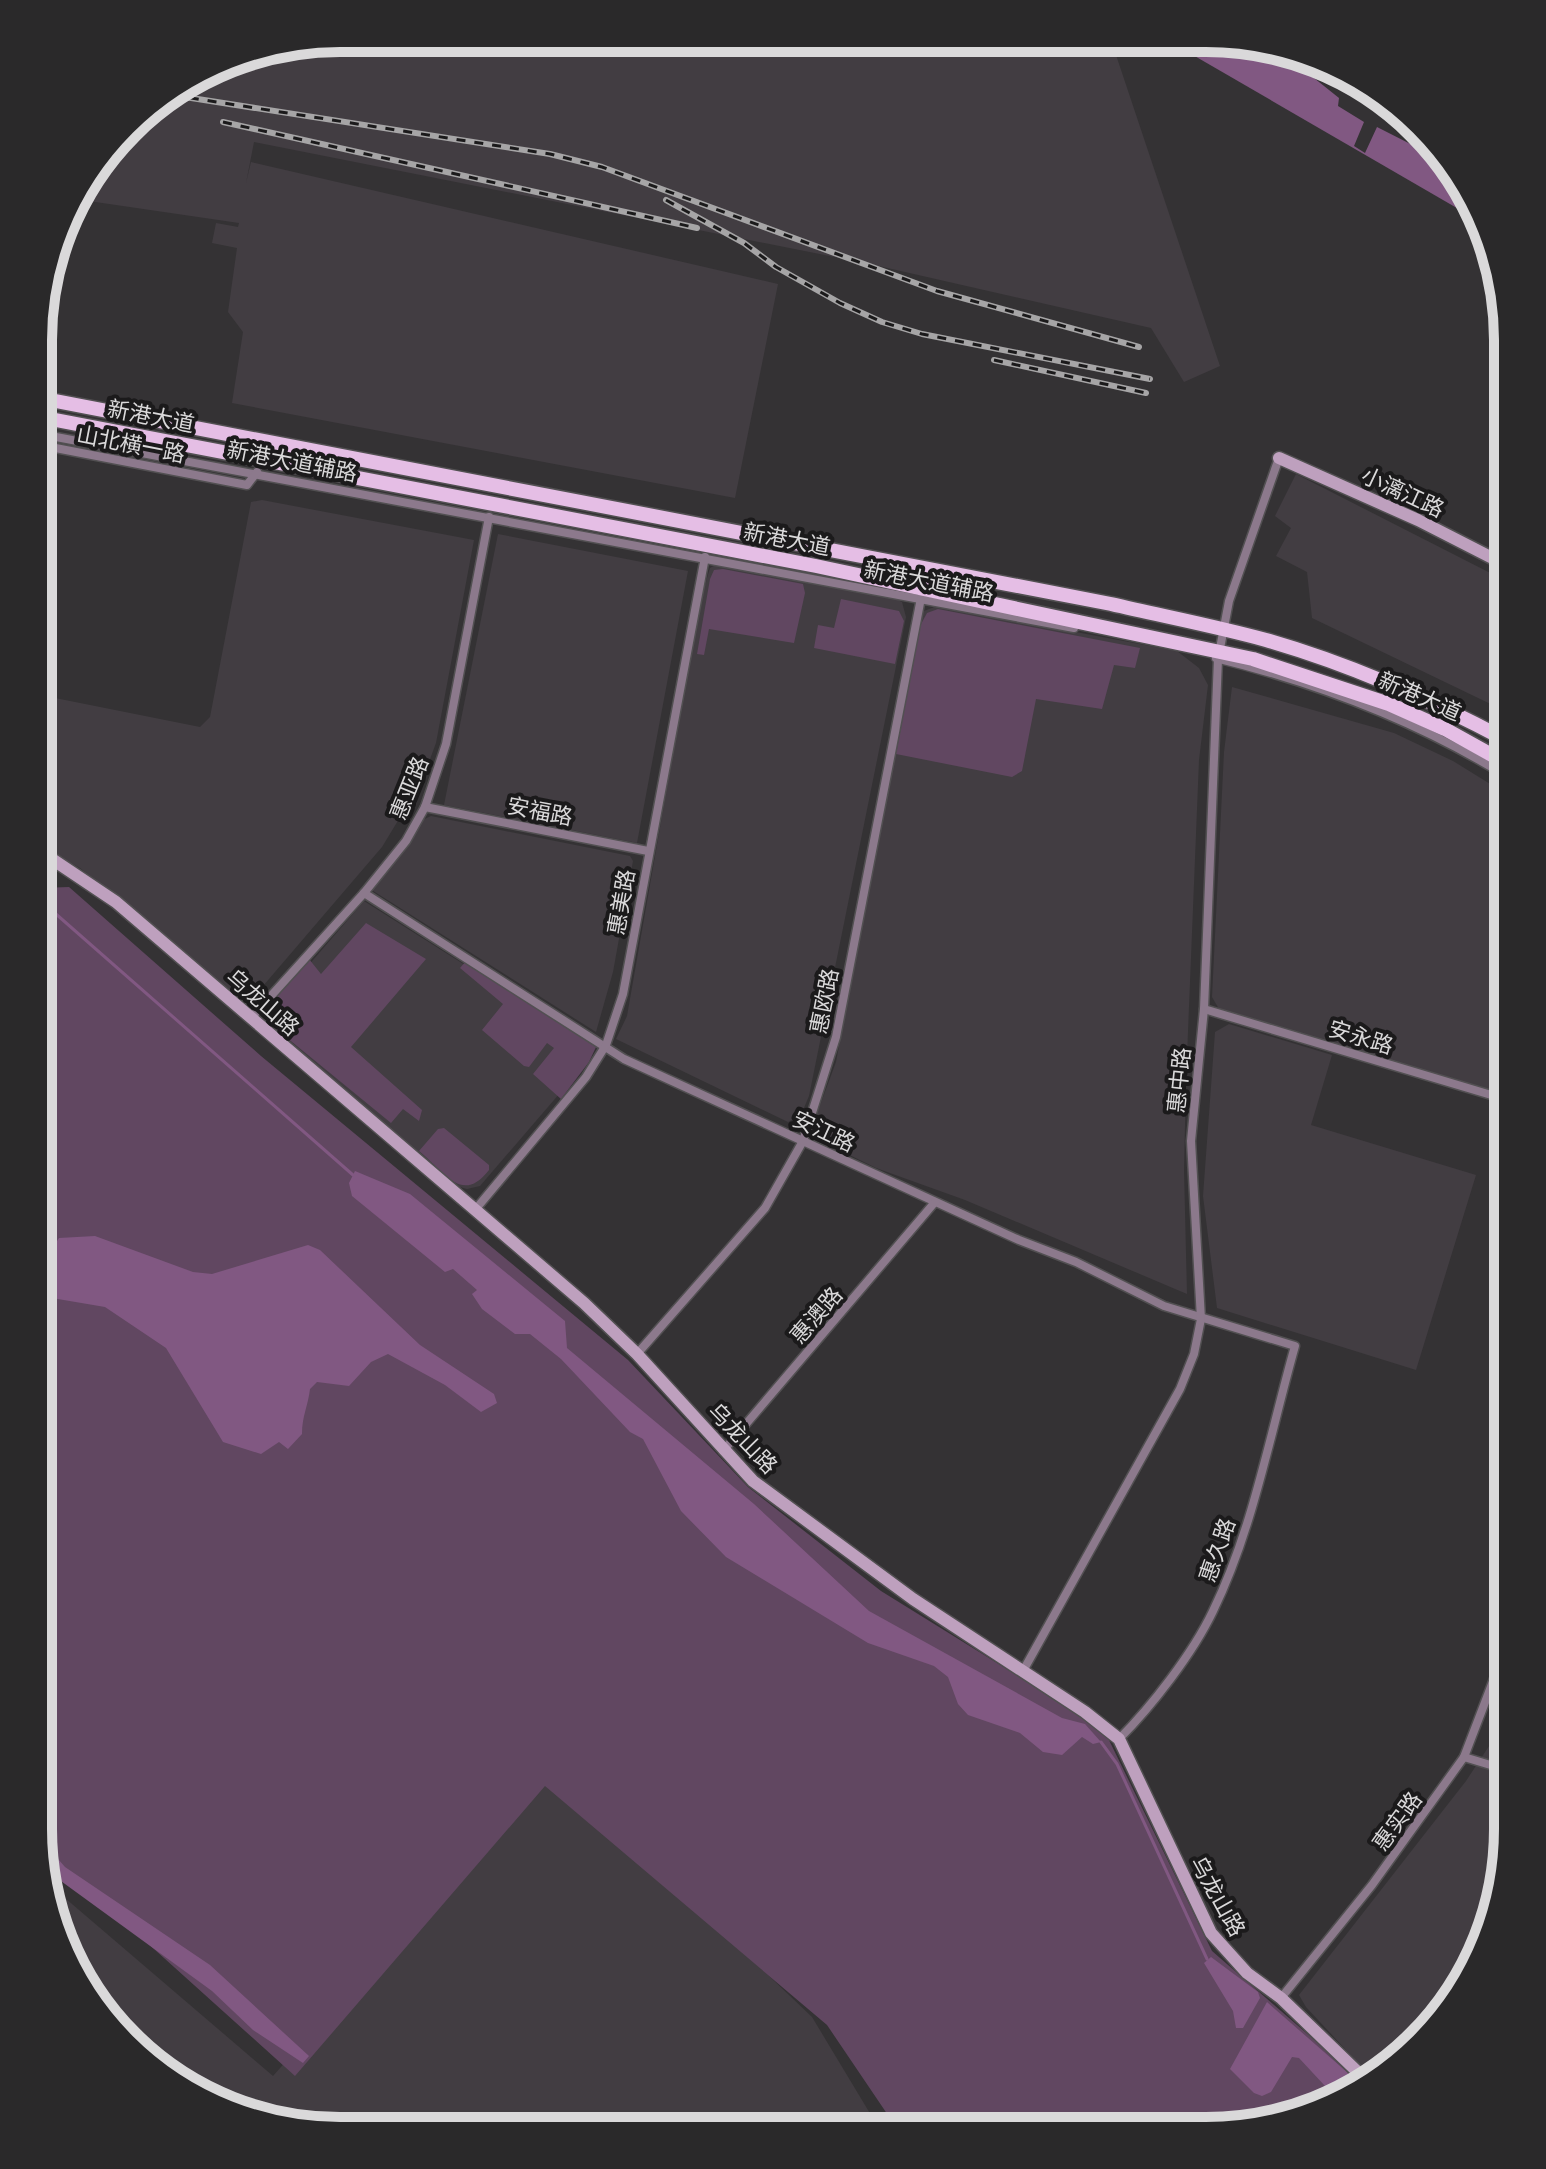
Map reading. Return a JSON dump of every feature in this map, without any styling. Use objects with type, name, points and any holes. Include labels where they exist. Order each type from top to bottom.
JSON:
[{"type":"main road","name":"新港大道","points":[[52,400],[1111,604],[1224,630],[1265,640],[1402,690],[1494,734]]},
{"type":"main road","name":"新港大道","points":[[52,419],[816,566],[1219,655],[1312,677],[1389,704],[1445,729],[1494,756]]},
{"type":"street","name":"新港大道辅路","points":[[52,436],[257,472],[1219,655],[1380,712],[1494,770]]},
{"type":"street","name":"山北横一路","points":[[52,447],[247,485],[257,472]]},
{"type":"street","name":"惠中路","points":[[1023,1671],[1180,1389],[1194,1354],[1201,1319],[1191,1141],[1204,1009],[1219,655],[1249,536],[1279,458]]},
{"type":"street","name":"小漓江路","points":[[1279,458],[1418,520],[1494,559]]},
{"type":"street","name":"惠亚路","points":[[251,1018],[364,893],[406,841],[425,807],[446,744],[489,517]]},
{"type":"street","name":"惠美路","points":[[475,1210],[568,1101],[606,1045],[623,994],[705,557]]},
{"type":"street","name":"惠欧路","points":[[637,1354],[765,1208],[803,1141],[836,1037],[921,598]]},
{"type":"street","name":"安福路","points":[[425,807],[648,851]]},
{"type":"street","name":"乌龙山路","points":[[52,859],[116,902],[475,1210],[637,1354],[753,1481],[901,1590],[1085,1712],[1119,1739],[1211,1933],[1247,1973],[1281,1998],[1358,2073]]},
{"type":"street","name":"安江路","points":[[364,893],[624,1059],[935,1202],[1076,1262],[1164,1306],[1295,1346]]},
{"type":"street","name":"安永路","points":[[1204,1009],[1494,1096]]},
{"type":"street","name":"惠澳路","points":[[723,1451],[935,1202]]},
{"type":"street","name":"惠久路","points":[[1119,1739],[1199,1637],[1213,1611],[1234,1562],[1295,1346]]},
{"type":"street","name":"惠实路","points":[[1281,1998],[1372,1885],[1464,1757],[1494,1679]]},
{"type":"street","points":[[1464,1757],[1494,1766]]},
{"type":"shaded area","points":[[1115,52],[1220,366],[1184,382],[1151,328],[870,264],[254,142],[246,183],[251,162],[778,284],[735,498],[232,403],[243,332],[228,312],[237,248],[212,243],[216,223],[238,227],[239,223],[88,201],[136,136],[180,101],[248,67],[303,54]]},
{"type":"shaded area","points":[[1188,52],[1243,54],[1280,62],[1316,74],[1350,91],[1410,136],[1445,180],[1463,212]]},
{"type":"shaded area","points":[[1296,474],[1494,575],[1494,706],[1312,618],[1307,572],[1276,556],[1291,528],[1275,516]]},
{"type":"shaded area","points":[[262,500],[474,540],[436,743],[422,781],[382,847],[245,1007],[80,868],[52,853],[52,697],[200,727],[210,717],[251,502]]},
{"type":"shaded area","points":[[498,534],[688,571],[637,843],[444,805]]},
{"type":"shaded area","points":[[717,564],[892,597],[902,602],[906,617],[809,1096],[801,1115],[788,1122],[616,1039],[627,1016],[699,605],[710,568]]},
{"type":"shaded area","points":[[714,570],[803,584],[805,593],[794,643],[709,629],[704,655],[697,654],[710,579]]},
{"type":"shaded area","points":[[841,599],[899,611],[904,621],[895,664],[814,648],[818,625],[834,628]]},
{"type":"shaded area","points":[[937,606],[1177,651],[1199,668],[1208,685],[1199,760],[1186,1081],[1184,1170],[1187,1294],[965,1200],[876,1168],[809,1135],[836,1062],[918,625],[924,611]]},
{"type":"shaded area","points":[[938,609],[1140,648],[1135,668],[1114,665],[1102,709],[1036,699],[1022,771],[1012,777],[896,754],[920,626],[927,613]]},
{"type":"shaded area","points":[[1232,687],[1394,733],[1453,761],[1494,786],[1494,1093],[1219,1009],[1212,997],[1224,752]]},
{"type":"shaded area","points":[[431,816],[630,856],[633,861],[613,972],[596,1032],[370,889],[420,821]]},
{"type":"shaded area","points":[[69,887],[261,1056],[628,1360],[748,1487],[881,1591],[1081,1715],[1108,1738],[1212,1951],[1354,2076],[1298,2102],[1243,2115],[889,2117],[827,2025],[545,1786],[295,2076],[54,1859],[52,888]]},
{"type":"shaded area","points":[[364,901],[593,1046],[578,1072],[480,1186],[467,1189],[456,1186],[268,1024],[269,1011]]},
{"type":"shaded area","points":[[366,923],[426,959],[351,1047],[422,1110],[419,1121],[403,1109],[391,1123],[264,1019],[263,1012],[309,959],[321,974]]},
{"type":"shaded area","points":[[466,961],[591,1040],[596,1047],[589,1062],[561,1099],[533,1074],[554,1048],[547,1043],[529,1067],[524,1066],[482,1030],[503,1004],[460,968]]},
{"type":"shaded area","points":[[1229,1024],[1332,1055],[1311,1125],[1476,1175],[1416,1370],[1217,1308],[1203,1196],[1215,1032]]},
{"type":"shaded area","points":[[444,1128],[489,1165],[489,1170],[479,1180],[470,1185],[454,1182],[419,1151],[438,1129]]},
{"type":"shaded area","points":[[355,1171],[410,1194],[565,1321],[567,1348],[754,1504],[869,1611],[1062,1718],[1085,1724],[1101,1742],[1093,1744],[1082,1737],[1062,1755],[1043,1752],[1020,1733],[968,1715],[958,1704],[948,1677],[934,1666],[868,1643],[726,1557],[681,1511],[643,1439],[630,1432],[561,1359],[530,1334],[515,1334],[482,1309],[472,1294],[477,1290],[453,1269],[445,1272],[352,1196],[349,1183]]},
{"type":"shaded area","points":[[95,1236],[193,1272],[212,1274],[308,1245],[320,1250],[420,1345],[494,1394],[497,1403],[481,1412],[445,1385],[388,1354],[371,1362],[349,1386],[317,1382],[310,1389],[302,1434],[288,1449],[279,1442],[261,1454],[223,1442],[166,1348],[105,1307],[52,1298],[52,1248],[59,1238]]},
{"type":"shaded area","points":[[1494,1736],[1492,1866],[1472,1939],[1445,1989],[1422,2019],[1410,2033],[1364,2069],[1306,2007],[1299,1995],[1466,1781]]},
{"type":"shaded area","points":[[540,1774],[721,1930],[812,2017],[872,2117],[340,2117],[303,2115],[266,2107],[230,2095],[196,2078],[136,2033],[91,1973],[74,1939],[60,1894],[273,2076]]},
{"type":"shaded area","points":[[53,1854],[65,1867],[210,1965],[309,2056],[303,2063],[253,2030],[212,1991],[56,1878]]},
{"type":"shaded area","points":[[1211,1957],[1258,1992],[1260,1998],[1243,2028],[1236,2028],[1233,2011],[1204,1963]]},
{"type":"shaded area","points":[[1267,2002],[1351,2077],[1328,2089],[1299,2058],[1292,2057],[1271,2092],[1262,2096],[1254,2093],[1230,2069]]},
{"type":"pier","points":[[1302,69],[1366,101],[1410,136],[1422,150],[1377,127],[1365,153],[1354,146],[1364,122],[1338,106],[1339,98]]},
{"type":"waterway","points":[[52,911],[353,1175]]},
{"type":"waterway","points":[[1101,1742],[1117,1764],[1207,1959]]},
{"type":"railway","points":[[186,97],[550,154],[602,167],[937,291],[1139,347]]},
{"type":"railway","points":[[223,122],[697,228]]},
{"type":"railway","points":[[666,200],[744,243],[776,267],[840,303],[882,322],[922,334],[1150,379]]},
{"type":"railway","points":[[994,360],[1146,393]]}]
